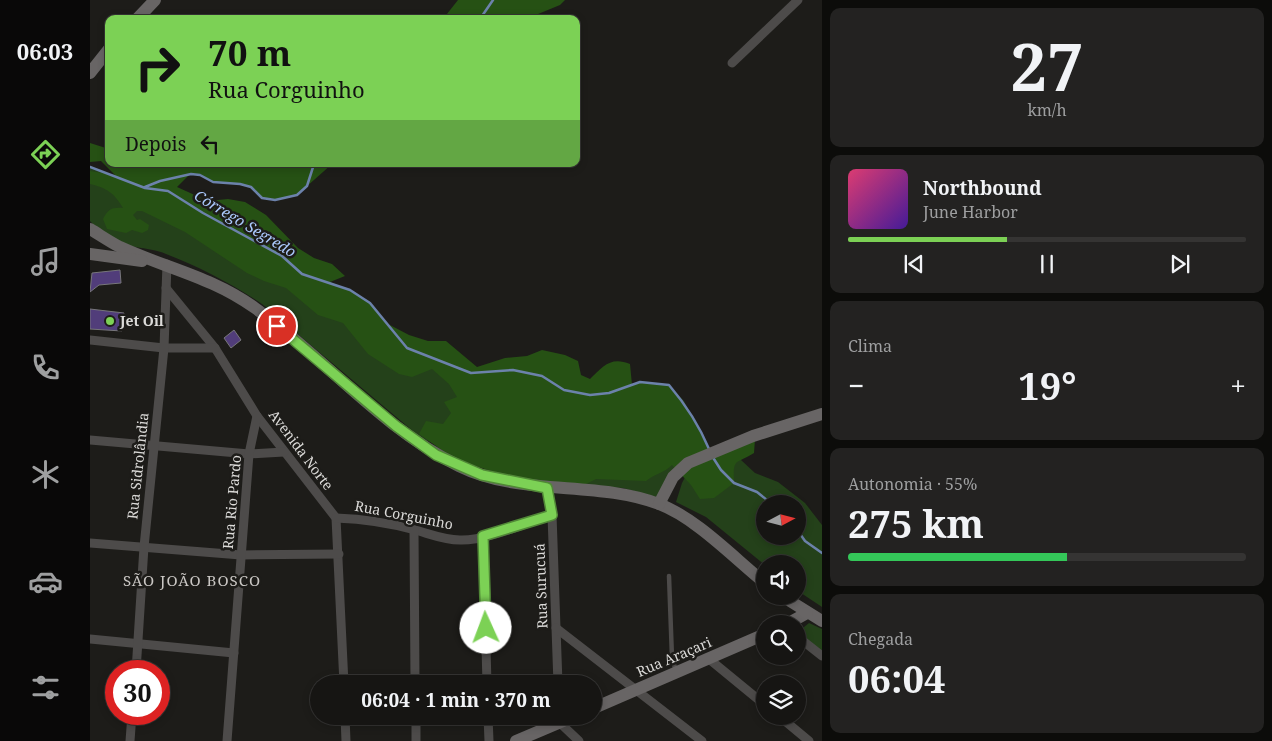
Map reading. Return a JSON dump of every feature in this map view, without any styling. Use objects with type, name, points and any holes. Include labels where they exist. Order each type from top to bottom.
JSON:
[{"type":"main road","points":[[141,15],[155,0]]},
{"type":"main road","points":[[90,73],[105,54]]},
{"type":"main road","points":[[90,229],[118,246],[209,280],[256,308],[396,426],[436,455],[482,475],[547,488],[619,493],[659,504],[695,526],[756,577]]},
{"type":"main road","points":[[90,254],[164,264]]},
{"type":"main road","points":[[659,504],[678,471],[702,457],[753,436],[822,414]]},
{"type":"main road","points":[[795,605],[822,621]]},
{"type":"main road","points":[[803,615],[807,613]]},
{"type":"main road","name":"Rua Araçari","points":[[602,704],[756,638]]},
{"type":"main road","points":[[516,741],[550,725]]},
{"type":"street","points":[[732,63],[798,0]]},
{"type":"street","name":"Rua Sidrolândia","points":[[137,660],[144,547],[164,348],[166,288],[164,264]]},
{"type":"street","name":"Avenida Norte","points":[[166,288],[215,348],[257,416],[336,518]]},
{"type":"street","points":[[90,340],[164,348],[215,348]]},
{"type":"street","name":"Rua Rio Pardo","points":[[227,741],[249,454],[257,416]]},
{"type":"street","points":[[90,440],[249,454],[284,452]]},
{"type":"street","name":"Rua Surucuá","points":[[547,488],[552,515],[558,675]]},
{"type":"street","name":"Rua Corguinho","points":[[336,518],[368,521],[414,530],[444,539],[462,541],[552,515]]},
{"type":"street","points":[[336,518],[344,675]]},
{"type":"street","points":[[414,530],[415,675]]},
{"type":"street","points":[[483,536],[487,675]]},
{"type":"street","points":[[90,543],[241,555],[339,554]]},
{"type":"street","points":[[556,628],[702,741]]},
{"type":"street","points":[[90,639],[139,642],[234,653]]},
{"type":"street","points":[[806,643],[822,656]]},
{"type":"street","points":[[709,659],[756,698]]},
{"type":"street","points":[[130,741],[131,725]]},
{"type":"street","points":[[345,725],[346,741]]},
{"type":"street","points":[[416,725],[416,741]]},
{"type":"street","points":[[488,725],[489,741]]},
{"type":"street","points":[[565,725],[579,741]]},
{"type":"street","points":[[790,725],[810,741]]},
{"type":"lane","points":[[669,576],[672,658],[677,672]]},
{"type":"green space","points":[[458,0],[565,0],[560,5],[536,15],[446,15]]},
{"type":"green space","points":[[90,143],[105,148],[105,165],[101,161],[90,162]]},
{"type":"green space","points":[[90,167],[116,176],[302,274],[350,290],[370,303],[387,324],[471,373],[609,393],[640,382],[669,385],[684,401],[709,451],[731,443],[741,460],[755,473],[778,482],[795,495],[756,495],[756,545],[806,545],[806,504],[822,525],[822,607],[806,596],[806,555],[756,555],[756,558],[706,517],[676,502],[682,483],[691,466],[659,498],[623,488],[582,486],[487,470],[420,437],[262,304],[251,297],[191,264],[159,251],[120,244],[103,234],[90,221]]},
{"type":"green space","points":[[107,167],[329,167],[297,195],[275,200],[262,198],[250,187],[240,184],[213,182],[200,175],[190,174],[177,187],[208,201],[228,199],[245,202],[266,215],[298,248],[314,258],[332,264],[345,276],[330,282],[350,290],[370,303],[388,324],[409,335],[428,341],[446,341],[477,367],[505,358],[527,356],[542,350],[565,355],[578,361],[581,375],[590,379],[599,370],[612,362],[618,361],[630,364],[632,385],[640,382],[669,385],[693,418],[711,454],[755,439],[754,453],[736,463],[734,483],[714,498],[700,499],[691,485],[672,465],[646,481],[596,479],[582,486],[514,477],[464,463],[419,434],[426,421],[443,424],[451,413],[444,402],[457,397],[449,384],[432,369],[412,377],[399,374],[368,354],[343,323],[318,315],[286,288],[247,273],[185,232],[142,211],[137,211],[133,215],[137,220],[140,219],[149,225],[148,230],[142,233],[132,230],[126,233],[107,229],[103,219],[107,213],[113,208],[123,208],[110,192],[90,184],[90,171],[115,175]]},
{"type":"green space","points":[[809,623],[822,629],[822,653],[806,642],[806,625]]},
{"type":"building","points":[[120,270],[121,283],[99,285],[90,292],[92,273]]},
{"type":"building","points":[[90,309],[124,313],[122,331],[90,329]]},
{"type":"building","points":[[234,330],[241,340],[231,348],[224,338]]},
{"type":"waterway","points":[[483,15],[493,0]]},
{"type":"waterway","name":"Córrego Segredo","points":[[90,167],[145,188],[168,191],[203,213],[282,256],[302,274],[350,290],[370,303],[407,348],[471,373],[513,370],[542,376],[564,390],[590,395],[609,393],[640,382],[669,385],[692,416],[709,449]]},
{"type":"waterway","points":[[145,187],[160,181],[191,174],[200,175],[213,182],[240,184],[251,187],[262,198],[275,200],[297,195],[307,186],[313,167]]},
{"type":"waterway","name":"Córrego Segredo","points":[[712,456],[721,470],[734,483],[761,495]]},
{"type":"waterway","name":"Córrego Segredo","points":[[806,542],[822,553]]},
{"type":"place","name":"Jet Oil","points":[[110,321]]},
{"type":"district","name":"SÃO JOÃO BOSCO","points":[[192,581]]},
{"type":"route","points":[[277,326],[396,426],[436,455],[462,468],[482,475],[547,488],[552,515],[483,536],[486,628]]}]
